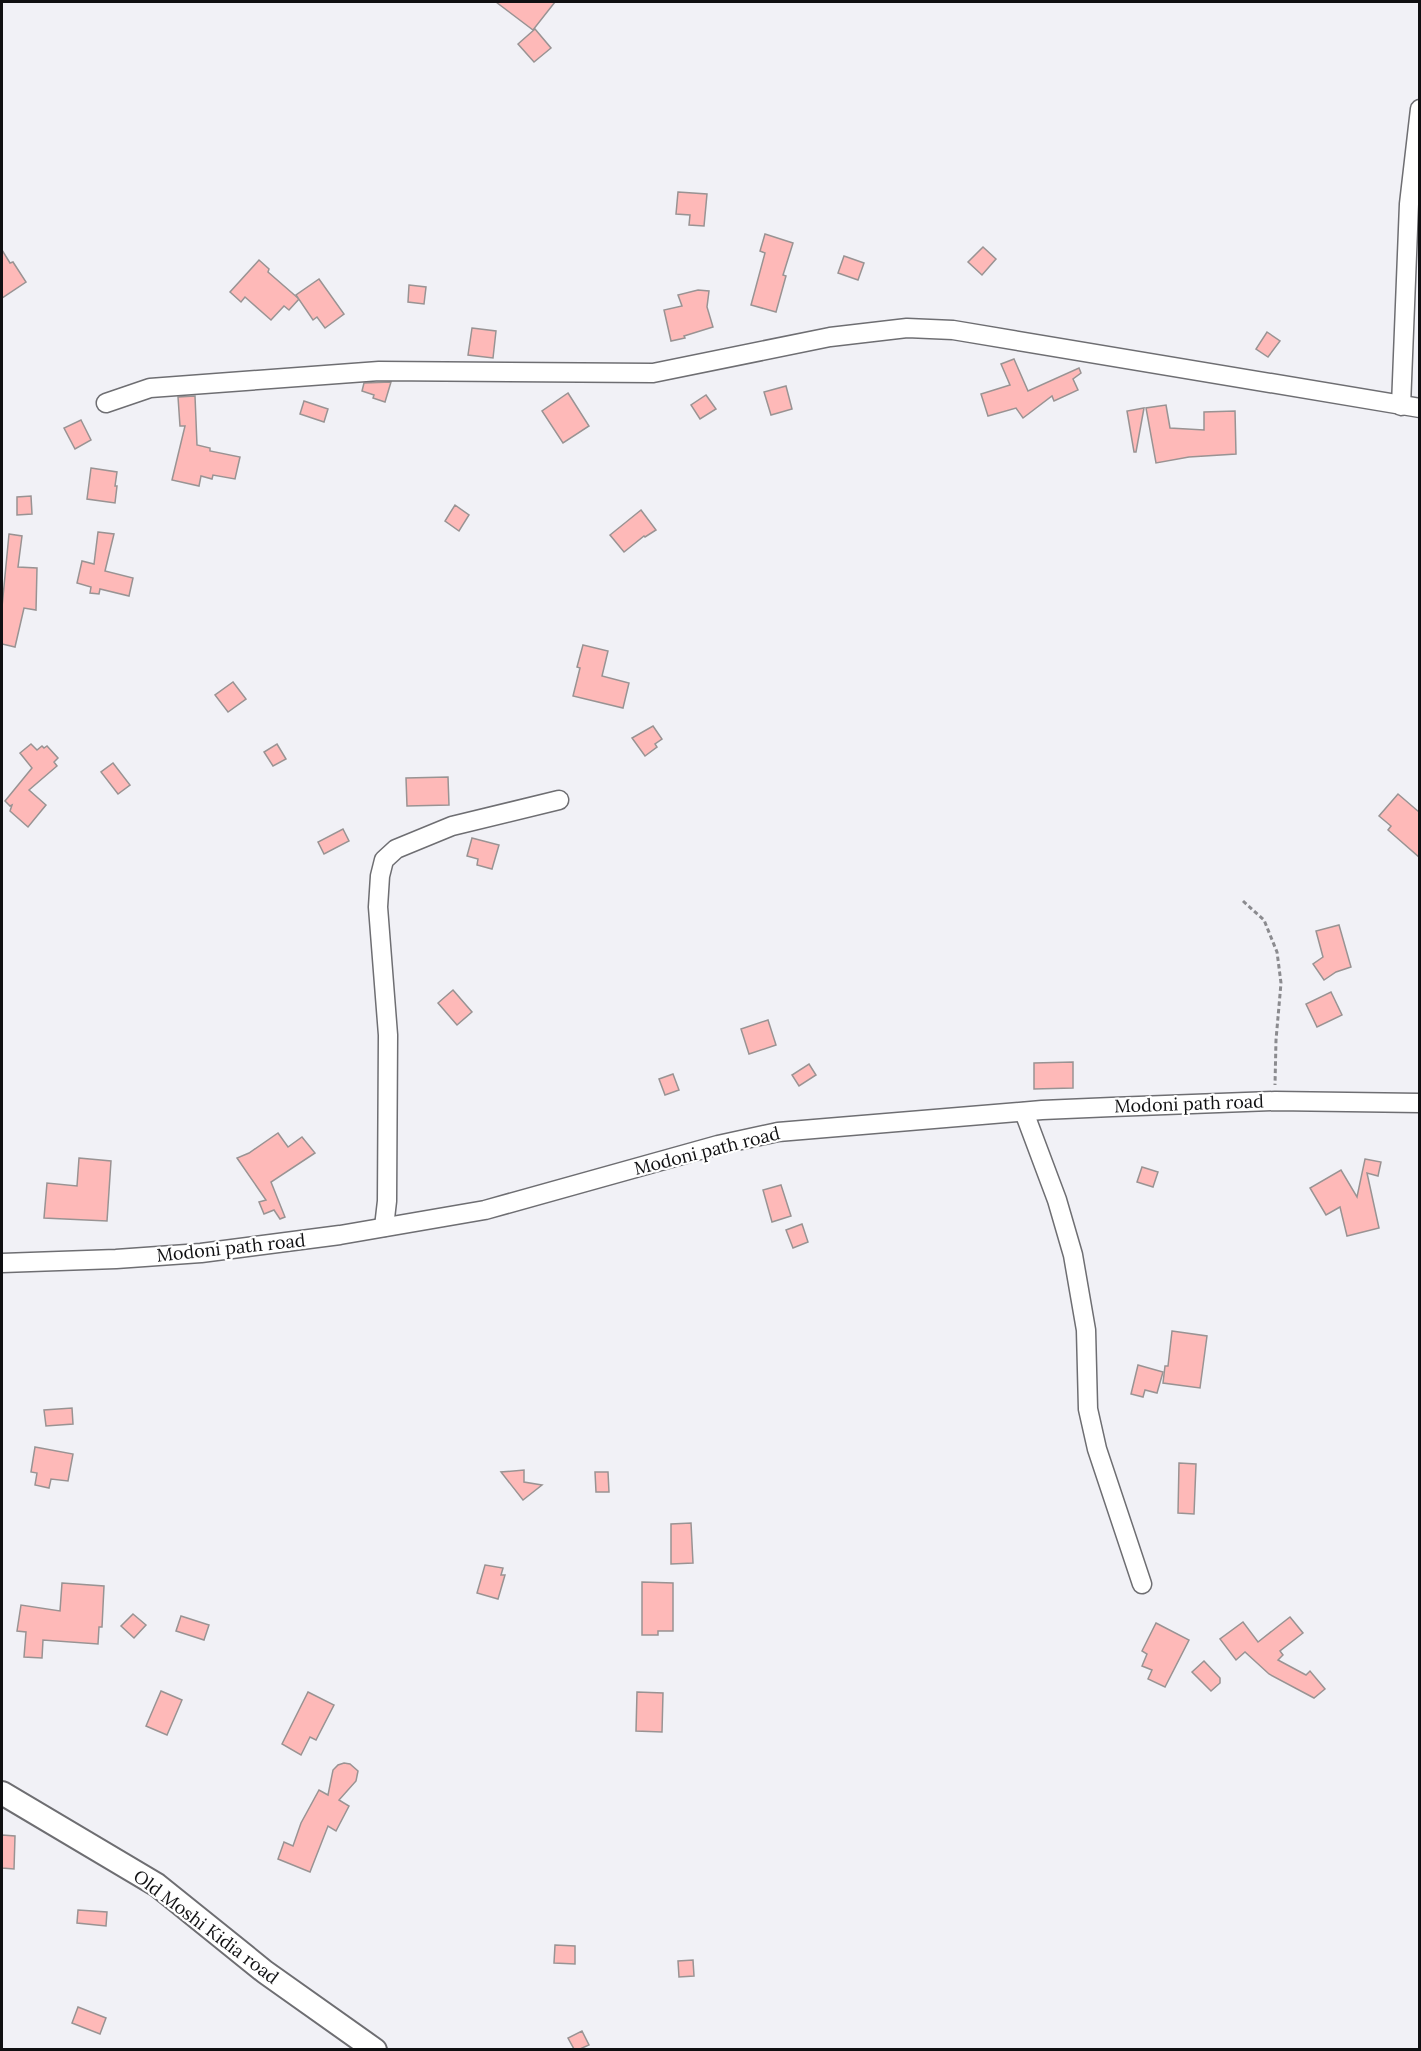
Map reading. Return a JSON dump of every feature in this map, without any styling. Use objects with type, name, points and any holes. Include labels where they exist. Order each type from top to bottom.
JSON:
[{"type":"street","points":[[1401,406],[1408,204],[1419,109]]},
{"type":"street","points":[[106,403],[150,388],[380,372],[653,374],[830,337],[907,328],[953,330],[1419,408]]},
{"type":"street","points":[[384,1227],[387,1202],[388,1035],[378,907],[380,876],[384,860],[396,849],[453,826],[559,800]]},
{"type":"street","name":"Modoni path road","points":[[2,1263],[201,1254],[485,1210],[718,1145],[778,1132],[1024,1112],[1275,1101],[1419,1103]]},
{"type":"street","points":[[1024,1112],[1058,1200],[1073,1255],[1086,1330],[1088,1409],[1097,1449],[1142,1584]]},
{"type":"street","name":"Old Moshi Kidia road","points":[[2,1793],[157,1885],[265,1972],[375,2049]]},
{"type":"path","points":[[1243,901],[1264,920],[1277,952],[1281,983],[1276,1040],[1275,1101]]},
{"type":"building","points":[[496,2],[555,2],[533,30]]},
{"type":"building","points":[[535,29],[551,48],[534,62],[518,44]]},
{"type":"building","points":[[678,192],[707,194],[704,226],[689,225],[690,215],[676,214]]},
{"type":"building","points":[[765,234],[793,243],[783,275],[786,276],[776,312],[751,305],[765,253],[760,251]]},
{"type":"building","points":[[983,247],[996,259],[982,275],[968,262]]},
{"type":"building","points":[[2,250],[26,282],[2,298]]},
{"type":"building","points":[[844,256],[864,263],[858,280],[838,273]]},
{"type":"building","points":[[259,260],[269,269],[268,272],[299,299],[289,310],[284,306],[271,320],[245,297],[241,302],[230,292]]},
{"type":"building","points":[[319,279],[344,314],[325,328],[317,317],[313,320],[296,295]]},
{"type":"building","points":[[409,285],[426,287],[424,304],[408,302]]},
{"type":"building","points":[[698,290],[709,291],[707,307],[713,327],[671,341],[664,310],[682,306],[678,295]]},
{"type":"building","points":[[472,328],[496,331],[493,358],[468,355]]},
{"type":"building","points":[[1267,332],[1280,341],[1268,357],[1256,349]]},
{"type":"building","points":[[1014,359],[1028,391],[1079,368],[1081,373],[1073,379],[1078,390],[1054,401],[1052,396],[1023,418],[1016,408],[988,416],[981,394],[1010,385],[1001,364]]},
{"type":"building","points":[[391,382],[385,402],[362,391],[364,383]]},
{"type":"building","points":[[786,386],[792,409],[771,415],[764,392]]},
{"type":"building","points":[[568,393],[589,426],[563,443],[542,411]]},
{"type":"building","points":[[706,395],[716,409],[700,419],[691,405]]},
{"type":"building","points":[[195,396],[197,445],[210,448],[210,451],[240,457],[235,479],[213,475],[212,479],[201,476],[199,486],[172,480],[185,426],[180,426],[178,397]]},
{"type":"building","points":[[304,401],[328,409],[324,422],[300,414]]},
{"type":"building","points":[[1166,405],[1170,428],[1204,430],[1204,412],[1235,411],[1236,454],[1189,457],[1156,463],[1146,408]]},
{"type":"building","points":[[1144,408],[1136,452],[1134,452],[1127,411]]},
{"type":"building","points":[[81,420],[91,440],[75,449],[64,428]]},
{"type":"building","points":[[91,468],[117,472],[115,503],[87,499]]},
{"type":"building","points":[[31,496],[32,514],[17,515],[17,497]]},
{"type":"building","points":[[455,505],[469,515],[459,531],[445,521]]},
{"type":"building","points":[[641,510],[656,530],[644,536],[624,552],[610,535]]},
{"type":"building","points":[[98,532],[114,534],[105,571],[133,578],[129,596],[100,589],[99,594],[90,593],[91,587],[77,583],[82,561],[94,564]]},
{"type":"building","points":[[9,534],[22,536],[18,567],[37,568],[36,610],[24,608],[15,647],[2,644],[2,607]]},
{"type":"building","points":[[583,645],[608,651],[602,676],[629,683],[623,708],[573,696]]},
{"type":"building","points":[[233,682],[246,699],[228,712],[215,695]]},
{"type":"building","points":[[653,726],[662,739],[655,744],[657,747],[645,756],[632,738]]},
{"type":"building","points":[[31,744],[37,750],[42,746],[44,748],[47,746],[58,758],[54,762],[57,766],[29,790],[46,805],[28,827],[10,811],[12,805],[10,806],[5,801],[32,768],[20,753]]},
{"type":"building","points":[[277,744],[286,759],[273,766],[264,752]]},
{"type":"building","points":[[113,763],[130,785],[118,794],[101,772]]},
{"type":"building","points":[[448,777],[449,805],[407,806],[406,778]]},
{"type":"building","points":[[1398,794],[1419,812],[1419,857],[1388,830],[1391,826],[1379,816]]},
{"type":"building","points":[[343,829],[349,841],[324,854],[318,842]]},
{"type":"building","points":[[472,838],[499,845],[492,869],[477,865],[478,859],[467,856]]},
{"type":"building","points":[[1339,925],[1351,967],[1336,972],[1324,980],[1313,964],[1323,957],[1316,931]]},
{"type":"building","points":[[453,990],[472,1012],[457,1025],[438,1003]]},
{"type":"building","points":[[1331,992],[1342,1015],[1317,1027],[1306,1004]]},
{"type":"building","points":[[768,1020],[776,1045],[749,1054],[741,1029]]},
{"type":"building","points":[[1073,1062],[1073,1088],[1034,1089],[1034,1063]]},
{"type":"building","points":[[809,1064],[816,1075],[799,1086],[792,1075]]},
{"type":"building","points":[[673,1074],[679,1090],[665,1095],[659,1079]]},
{"type":"building","points":[[278,1133],[288,1147],[302,1137],[315,1153],[271,1182],[285,1217],[280,1219],[274,1210],[264,1214],[259,1202],[266,1200],[237,1158],[249,1153]]},
{"type":"building","points":[[79,1158],[111,1161],[107,1221],[44,1218],[47,1183],[77,1186]]},
{"type":"building","points":[[1365,1159],[1381,1162],[1378,1176],[1367,1173],[1379,1228],[1347,1236],[1340,1207],[1326,1215],[1310,1188],[1341,1170],[1357,1197]]},
{"type":"building","points":[[1142,1167],[1158,1172],[1153,1187],[1137,1182]]},
{"type":"building","points":[[781,1185],[791,1216],[772,1222],[763,1190]]},
{"type":"building","points":[[802,1224],[808,1242],[793,1248],[786,1230]]},
{"type":"building","points":[[1172,1331],[1207,1336],[1200,1388],[1163,1383],[1165,1366],[1168,1366]]},
{"type":"building","points":[[1138,1365],[1163,1372],[1157,1393],[1145,1390],[1143,1397],[1131,1394]]},
{"type":"building","points":[[72,1408],[73,1424],[46,1426],[44,1410]]},
{"type":"building","points":[[35,1447],[73,1454],[68,1481],[51,1479],[49,1488],[35,1485],[37,1473],[31,1472]]},
{"type":"building","points":[[1179,1463],[1196,1464],[1194,1514],[1178,1513]]},
{"type":"building","points":[[524,1470],[524,1482],[542,1485],[523,1500],[501,1472]]},
{"type":"building","points":[[595,1472],[608,1472],[609,1492],[596,1492]]},
{"type":"building","points":[[691,1523],[693,1563],[671,1564],[671,1524]]},
{"type":"building","points":[[485,1565],[503,1568],[501,1575],[505,1575],[498,1599],[477,1593]]},
{"type":"building","points":[[642,1582],[673,1583],[673,1631],[658,1631],[658,1635],[642,1635]]},
{"type":"building","points":[[62,1583],[104,1586],[102,1627],[99,1627],[98,1644],[43,1640],[42,1658],[24,1657],[26,1632],[17,1631],[21,1605],[60,1611]]},
{"type":"building","points":[[133,1614],[146,1625],[134,1638],[121,1626]]},
{"type":"building","points":[[181,1616],[209,1625],[204,1640],[176,1631]]},
{"type":"building","points":[[1290,1617],[1303,1633],[1280,1651],[1283,1655],[1278,1660],[1306,1675],[1310,1671],[1325,1689],[1314,1698],[1269,1674],[1245,1652],[1236,1660],[1220,1639],[1243,1622],[1258,1642]]},
{"type":"building","points":[[1156,1623],[1189,1640],[1165,1687],[1148,1679],[1152,1670],[1142,1666],[1147,1654],[1142,1651]]},
{"type":"building","points":[[1204,1661],[1220,1678],[1220,1683],[1211,1691],[1192,1672]]},
{"type":"building","points":[[161,1691],[182,1700],[167,1735],[146,1726]]},
{"type":"building","points":[[308,1692],[334,1705],[316,1740],[310,1737],[301,1755],[282,1744]]},
{"type":"building","points":[[637,1692],[663,1693],[662,1732],[636,1731]]},
{"type":"building","points":[[344,1763],[350,1764],[358,1771],[356,1781],[339,1800],[349,1806],[336,1831],[328,1826],[310,1872],[278,1859],[284,1842],[293,1846],[301,1823],[319,1790],[328,1795],[333,1770]]},
{"type":"building","points":[[2,1835],[15,1836],[14,1869],[2,1868]]},
{"type":"building","points":[[78,1910],[107,1912],[106,1926],[77,1923]]},
{"type":"building","points":[[555,1945],[575,1946],[575,1964],[554,1963]]},
{"type":"building","points":[[693,1960],[694,1976],[679,1977],[678,1961]]},
{"type":"building","points":[[78,2007],[106,2018],[100,2034],[72,2023]]},
{"type":"building","points":[[582,2031],[589,2045],[574,2049],[568,2038]]}]
